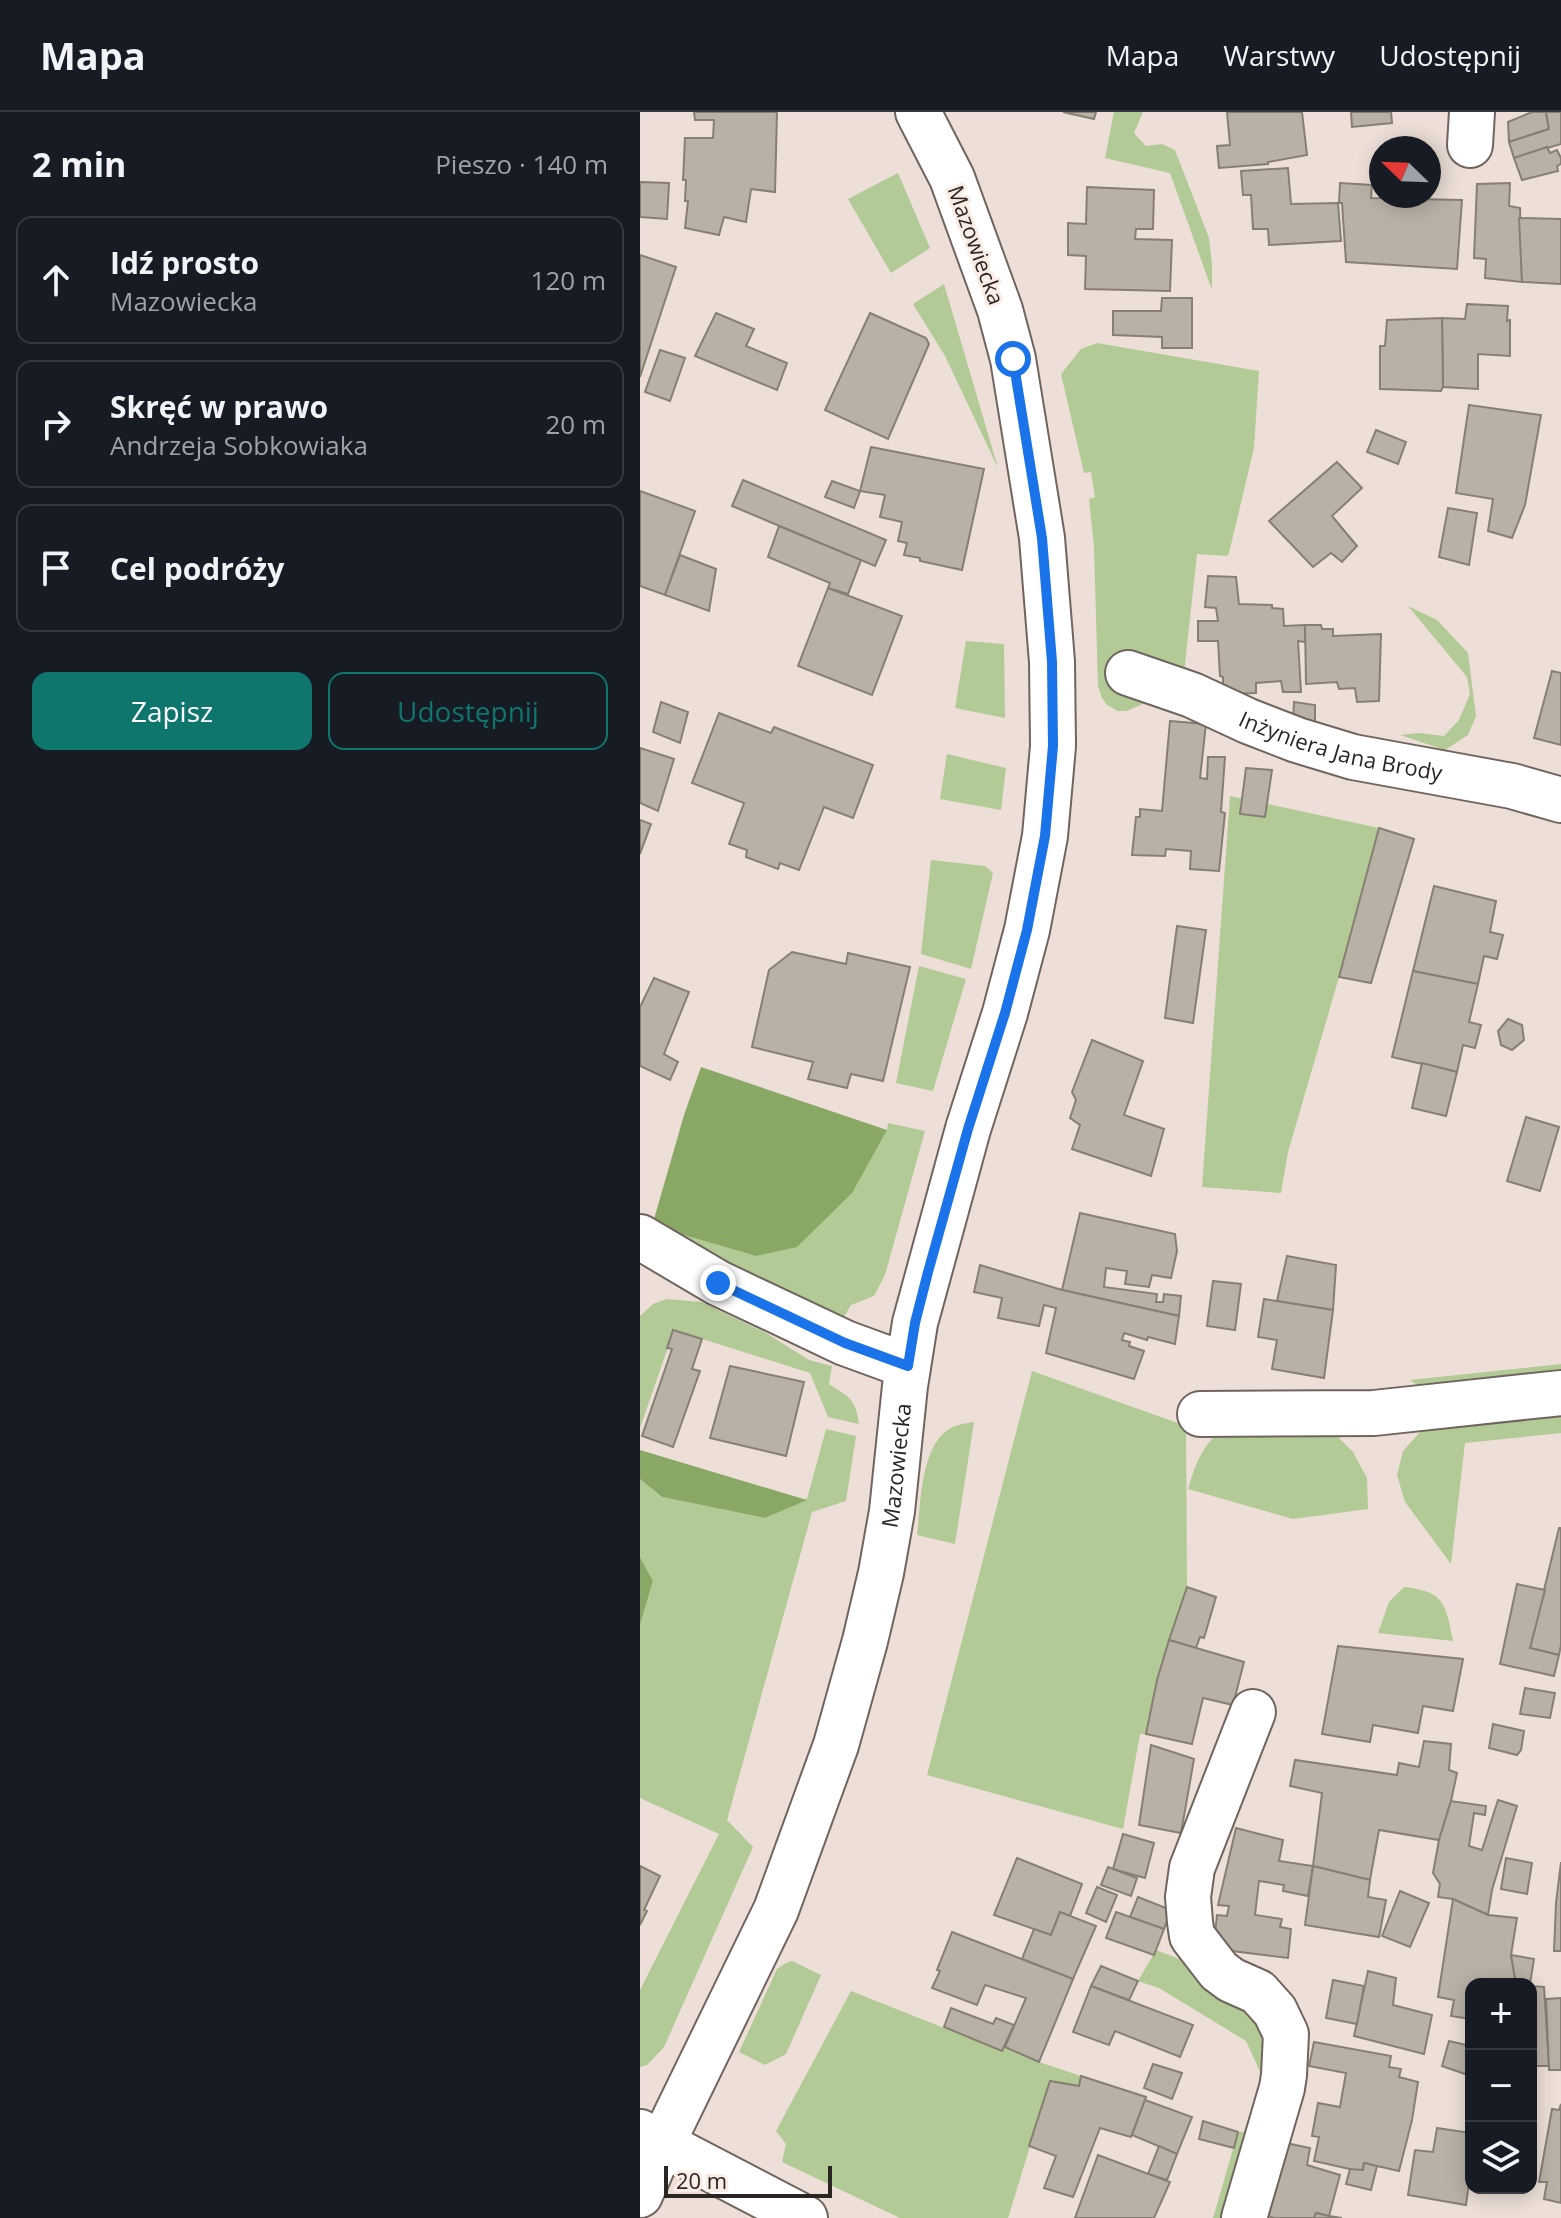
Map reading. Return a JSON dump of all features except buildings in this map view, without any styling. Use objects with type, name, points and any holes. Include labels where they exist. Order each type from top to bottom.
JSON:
[{"type":"street","name":"Mazowiecka","points":[[640,2195],[652,2137],[776,1910],[836,1745],[881,1573],[892,1511],[915,1323],[968,1129],[1005,1013],[1027,930],[1045,836],[1053,746],[1052,662],[1042,538],[1013,359],[1000,310],[957,193],[918,112]]},
{"type":"street","name":"Inżyniera Jana Brody","points":[[1128,673],[1192,695],[1297,740],[1353,757],[1512,786],[1561,800]]},
{"type":"street","points":[[640,1237],[718,1283],[845,1343],[908,1366]]},
{"type":"street","points":[[1200,1414],[1374,1413],[1561,1393]]},
{"type":"street","points":[[1244,2218],[1282,2088],[1286,2034],[1275,2011],[1258,1992],[1231,1980],[1201,1950],[1192,1936],[1188,1897],[1192,1868],[1253,1712]]},
{"type":"street","points":[[652,2137],[805,2218]]},
{"type":"green space","points":[[1114,112],[1143,112],[1134,133],[1146,146],[1162,144],[1175,150],[1209,238],[1212,290],[1170,173],[1105,158]]},
{"type":"green space","points":[[898,173],[930,248],[891,273],[848,199]]},
{"type":"green space","points":[[944,284],[998,468],[945,356],[913,304]]},
{"type":"green space","points":[[1097,343],[1259,371],[1254,448],[1229,553],[1227,556],[1197,554],[1184,673],[1160,696],[1127,711],[1118,711],[1107,705],[1098,686],[1094,547],[1089,499],[1095,497],[1091,472],[1084,473],[1061,374],[1081,349]]},
{"type":"green space","points":[[1408,606],[1437,620],[1468,653],[1476,716],[1468,735],[1445,750],[1400,735],[1419,733],[1444,736],[1459,720],[1470,694],[1467,677]]},
{"type":"green space","points":[[966,641],[1004,644],[1005,718],[955,708]]},
{"type":"green space","points":[[947,754],[1006,768],[1001,810],[940,799]]},
{"type":"green space","points":[[1230,796],[1379,828],[1288,1152],[1281,1193],[1202,1187]]},
{"type":"green space","points":[[931,860],[985,866],[993,873],[971,969],[921,954]]},
{"type":"green space","points":[[919,966],[966,979],[933,1091],[896,1083]]},
{"type":"green space","points":[[701,1067],[887,1130],[852,1193],[797,1247],[756,1256],[652,1226]]},
{"type":"green space","points":[[888,1123],[925,1131],[885,1275],[874,1296],[851,1305],[842,1320],[778,1300],[669,1231],[756,1256],[887,1130]]},
{"type":"green space","points":[[667,1299],[701,1302],[766,1333],[809,1360],[832,1366],[829,1384],[850,1400],[856,1409],[859,1424],[828,1417],[810,1373],[674,1330],[640,1428],[640,1316],[653,1304]]},
{"type":"green space","points":[[1561,1364],[1561,1379],[1425,1391],[1410,1380]]},
{"type":"green space","points":[[1032,1371],[1186,1426],[1187,1587],[1157,1680],[1146,1734],[1140,1734],[1123,1829],[927,1775]]},
{"type":"green space","points":[[1561,1408],[1561,1433],[1465,1443],[1451,1564],[1405,1502],[1397,1475],[1403,1451],[1420,1432]]},
{"type":"green space","points":[[974,1422],[955,1544],[917,1535],[924,1474],[935,1444],[943,1433],[955,1426]]},
{"type":"green space","points":[[826,1429],[856,1436],[846,1501],[812,1512],[727,1820],[753,1847],[664,2047],[647,2065],[640,2067],[640,1990],[719,1834],[640,1798],[640,1625],[653,1581],[640,1557],[640,1479],[662,1497],[765,1518],[807,1499]]},
{"type":"green space","points":[[1221,1429],[1332,1431],[1353,1452],[1367,1478],[1368,1509],[1293,1519],[1188,1489],[1200,1456]]},
{"type":"green space","points":[[640,1450],[807,1500],[765,1518],[662,1497],[640,1479]]},
{"type":"green space","points":[[640,1557],[653,1581],[640,1625]]},
{"type":"green space","points":[[1404,1587],[1436,1596],[1445,1609],[1453,1641],[1378,1633],[1389,1602]]},
{"type":"green space","points":[[1156,1950],[1200,1967],[1262,2013],[1272,2057],[1230,2218],[1213,2218],[1238,2132],[1244,2132],[1262,2076],[1246,2041],[1159,1988],[1138,1981]]},
{"type":"green space","points":[[792,1961],[821,1975],[786,2054],[765,2065],[739,2052],[777,1969]]},
{"type":"green space","points":[[851,1991],[1002,2051],[1005,2047],[1081,2076],[1079,2086],[1050,2082],[1008,2218],[900,2218],[782,2162],[786,2144],[776,2131]]},
{"type":"route","points":[[718,1283],[845,1343],[908,1366],[928,1272],[1027,930],[1045,836],[1053,746],[1052,662],[1042,538],[1013,359]]}]
